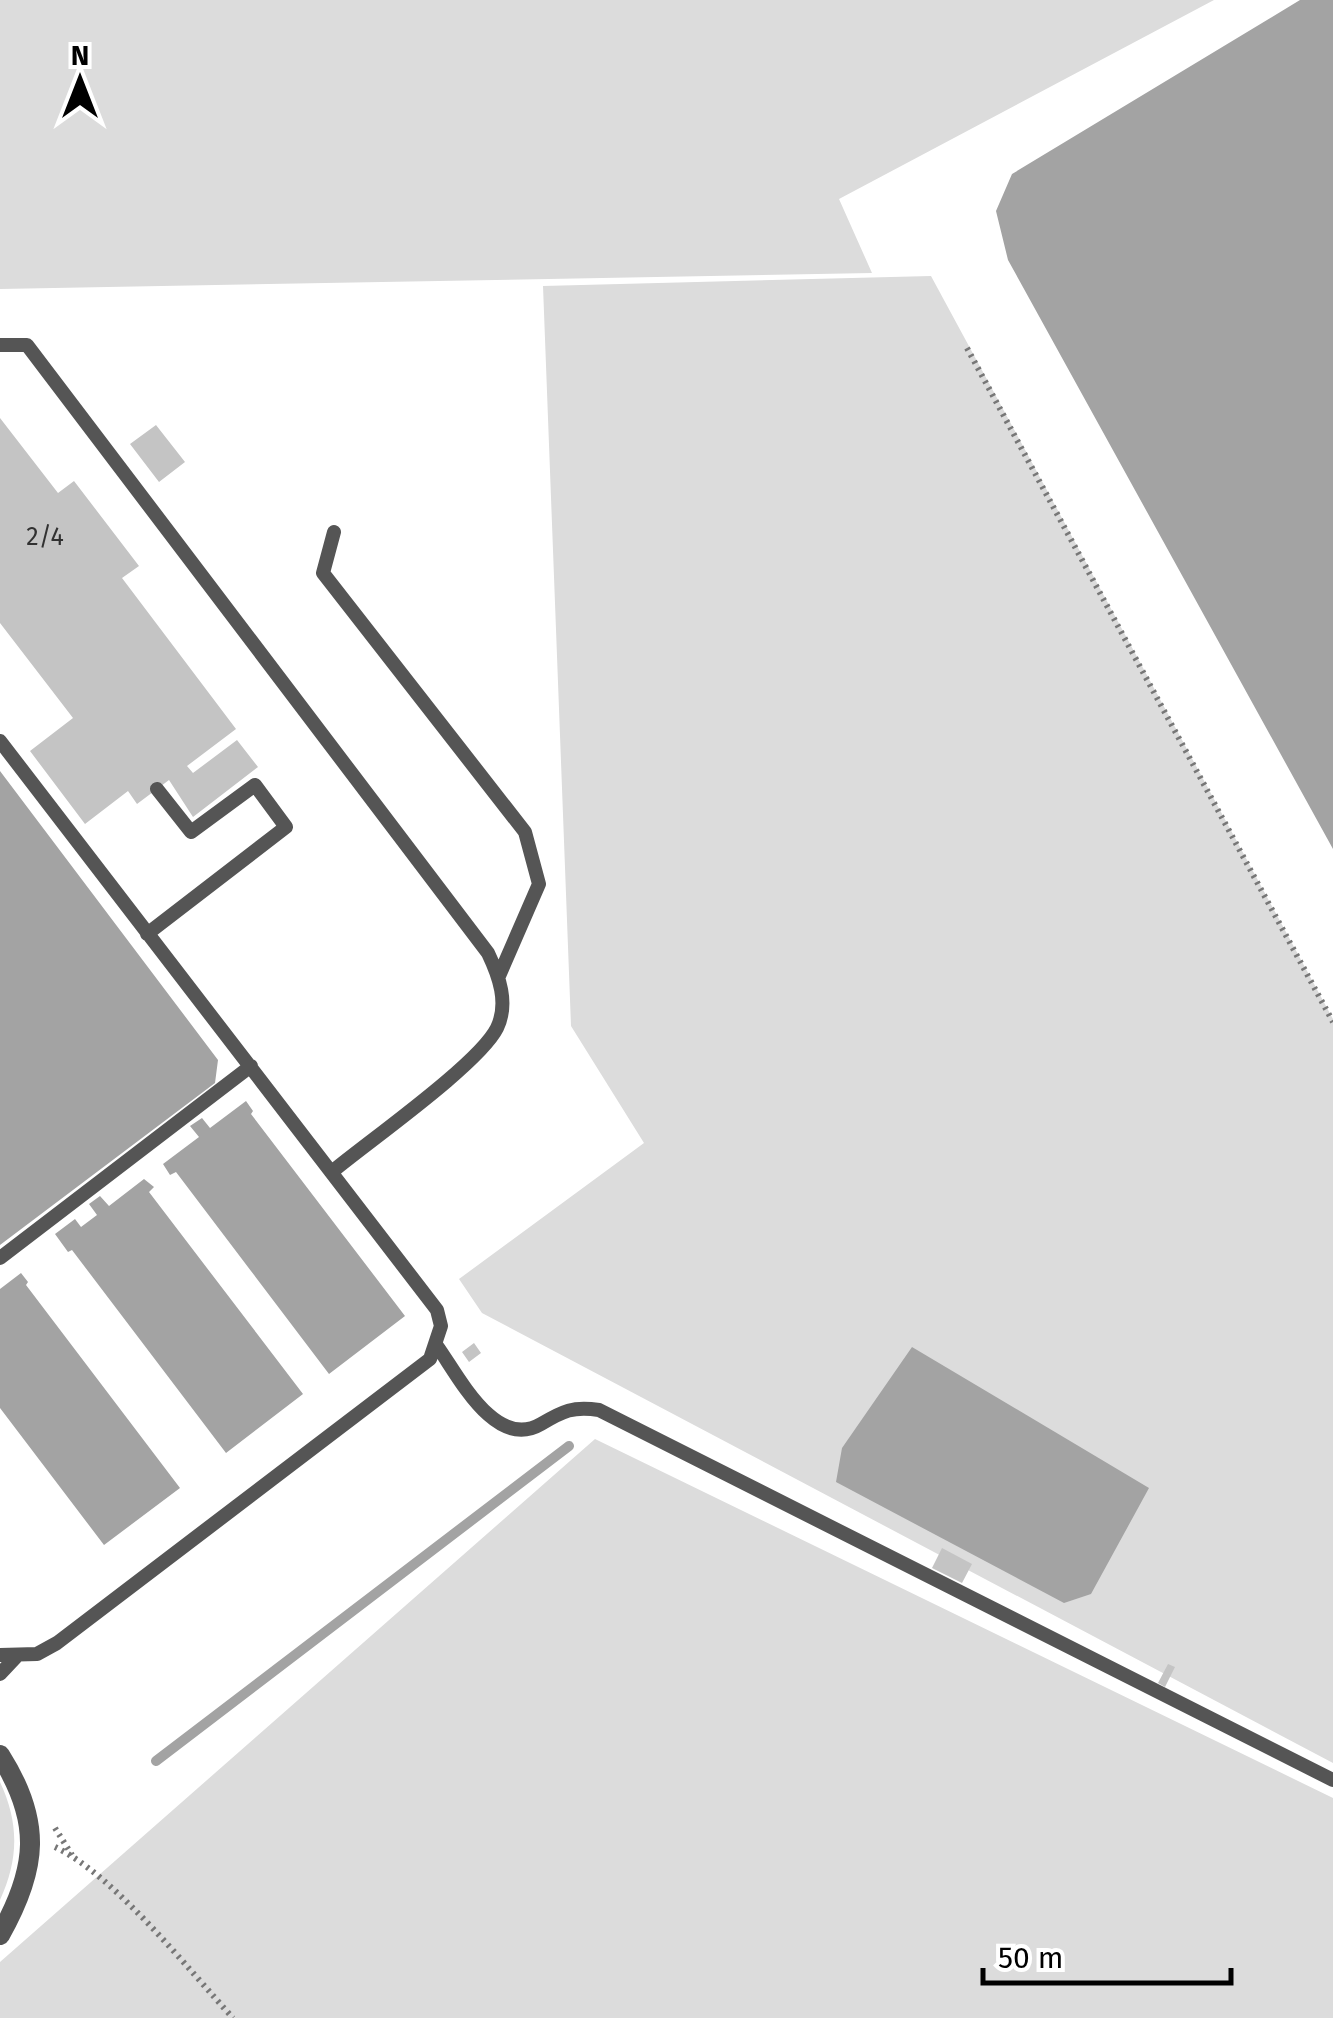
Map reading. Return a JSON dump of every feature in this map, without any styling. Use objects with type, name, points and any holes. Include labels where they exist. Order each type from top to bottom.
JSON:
[{"type":"street","points":[[0,1754],[27,1810],[31,1836],[28,1874],[0,1935]]},
{"type":"lane","points":[[0,345],[28,345],[476,937],[499,976],[503,1006],[496,1029],[474,1057],[332,1171]]},
{"type":"lane","points":[[334,532],[323,573],[525,832],[540,884],[499,976]]},
{"type":"lane","points":[[0,740],[437,1310],[441,1326],[430,1359],[57,1643],[16,1658],[0,1674]]},
{"type":"lane","points":[[147,934],[286,826],[255,785],[192,832],[156,789]]},
{"type":"lane","points":[[0,1258],[251,1066]]},
{"type":"lane","points":[[437,1346],[488,1415],[506,1427],[539,1426],[578,1406],[599,1410],[1333,1780]]},
{"type":"lane","points":[[0,1655],[16,1658]]},
{"type":"path","points":[[967,348],[1333,1022]]},
{"type":"path","points":[[47,1815],[72,1854],[233,2018]]},
{"type":"path","points":[[31,1836],[72,1854]]},
{"type":"shaded area","points":[[0,0],[1214,0],[839,199],[872,273],[0,289]]},
{"type":"shaded area","points":[[1300,0],[1333,0],[1333,849],[1008,260],[996,211],[1012,174]]},
{"type":"shaded area","points":[[931,276],[1333,1019],[1333,1763],[482,1313],[459,1279],[644,1143],[571,1026],[543,286]]},
{"type":"shaded area","points":[[0,771],[218,1060],[215,1083],[0,1245]]},
{"type":"shaded area","points":[[246,1101],[251,1114],[405,1316],[329,1374],[176,1172],[170,1175],[163,1164],[199,1137],[190,1126],[202,1118],[210,1128]]},
{"type":"shaded area","points":[[144,1179],[154,1187],[149,1192],[303,1394],[226,1453],[72,1250],[68,1252],[55,1234],[75,1219],[81,1227],[97,1215],[89,1204],[100,1196],[109,1206]]},
{"type":"shaded area","points":[[21,1273],[26,1285],[180,1488],[104,1545],[0,1408],[0,1289]]},
{"type":"shaded area","points":[[912,1347],[1149,1488],[1091,1594],[1064,1603],[836,1482],[842,1448]]},
{"type":"shaded area","points":[[595,1439],[1333,1798],[1333,2018],[0,2018],[0,1962]]},
{"type":"shaded area","points":[[0,1782],[11,1812],[14,1841],[11,1870],[0,1900]]},
{"type":"building","points":[[0,418],[58,493],[74,481],[139,566],[122,578],[236,729],[187,766],[193,773],[237,740],[258,767],[193,817],[169,780],[137,804],[128,791],[85,824],[30,751],[73,718],[0,623]]},
{"type":"building","points":[[156,425],[185,462],[159,482],[130,444]]},
{"type":"building","points":[[474,1343],[481,1353],[469,1362],[462,1352]]},
{"type":"building","points":[[942,1548],[972,1564],[962,1583],[932,1568]]},
{"type":"building","points":[[1168,1664],[1175,1667],[1165,1687],[1158,1683]]},
{"type":"waterway","points":[[156,1761],[569,1446]]}]
